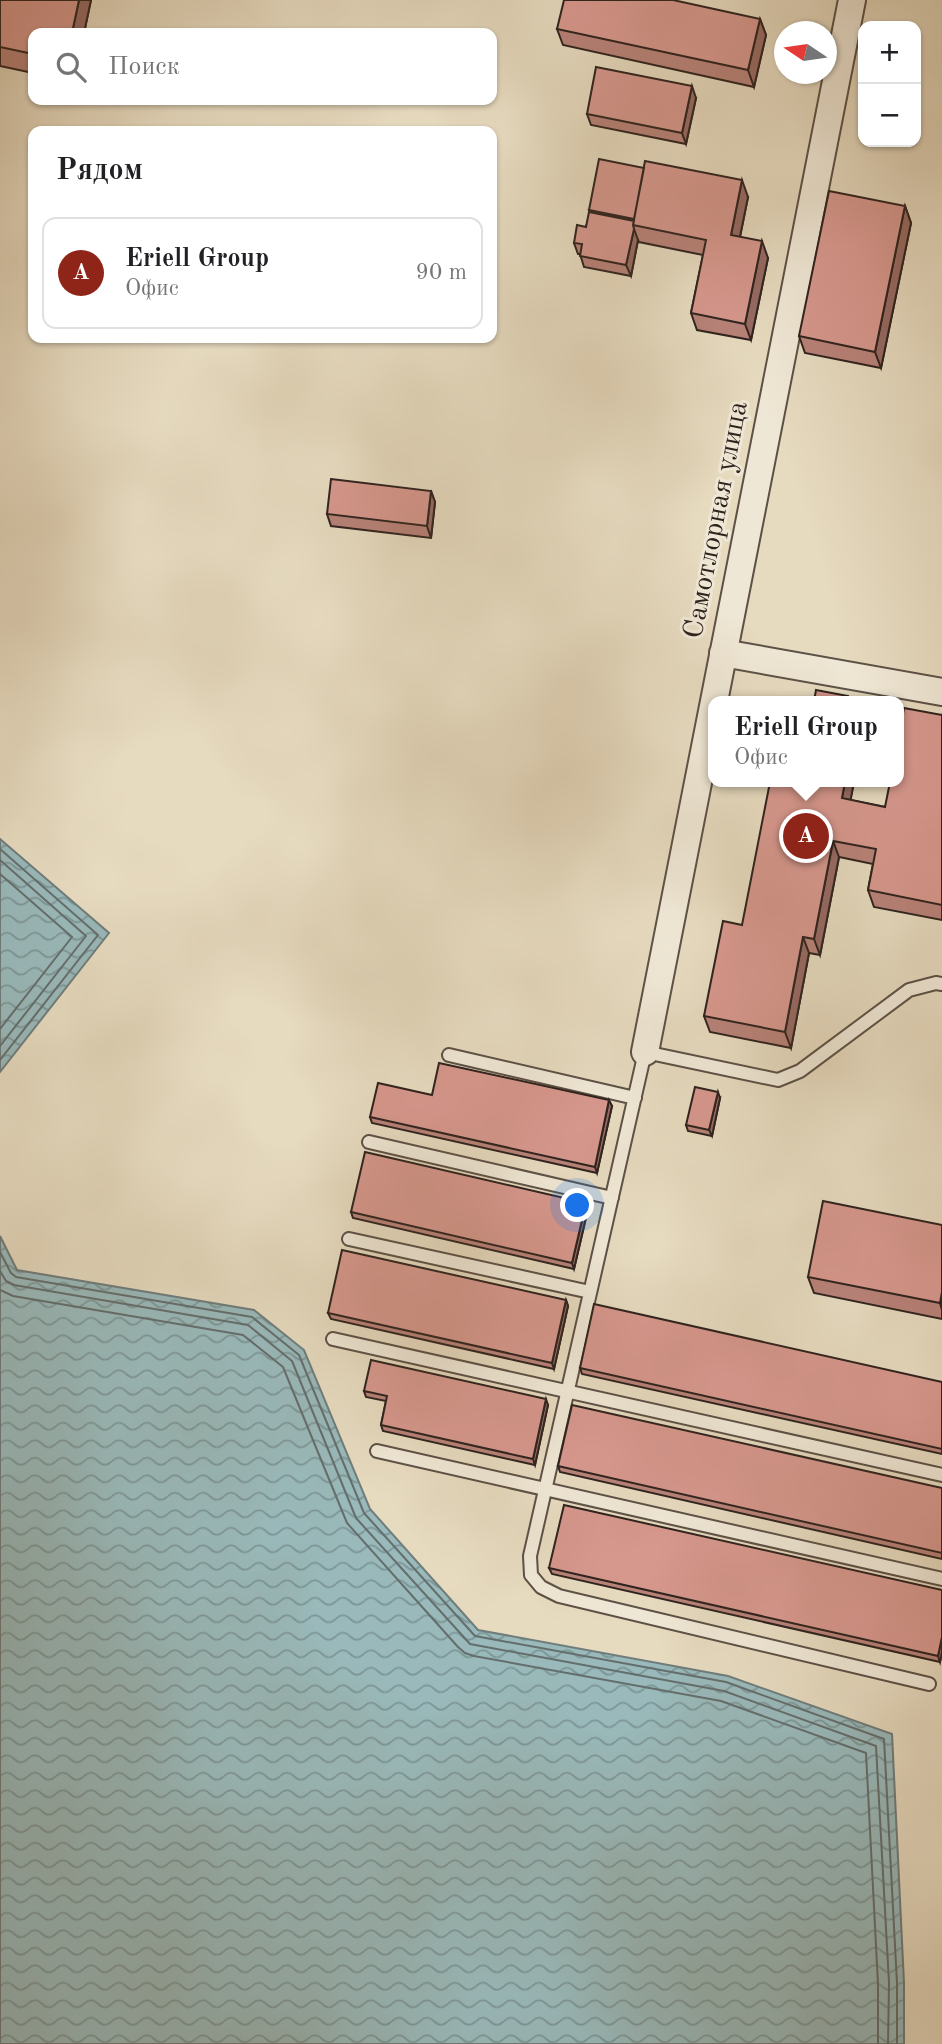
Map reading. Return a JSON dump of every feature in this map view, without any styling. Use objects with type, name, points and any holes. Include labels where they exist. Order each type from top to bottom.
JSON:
[{"type":"street","name":"Самотлорная улица","points":[[715,696],[852,0]]},
{"type":"street","points":[[723,653],[942,692]]},
{"type":"street","name":"Самотлорная улица","points":[[645,1052],[708,730]]},
{"type":"lane","points":[[929,1684],[559,1596],[541,1587],[531,1575],[530,1556],[645,1052],[778,1080],[800,1071],[909,990],[942,984]]},
{"type":"lane","points":[[449,1055],[635,1098]]},
{"type":"lane","points":[[369,1142],[612,1198]]},
{"type":"lane","points":[[349,1239],[590,1292]]},
{"type":"lane","points":[[333,1339],[942,1475]]},
{"type":"lane","points":[[377,1451],[942,1579]]},
{"type":"water","points":[[0,839],[109,933],[0,1072]]},
{"type":"water","points":[[0,1236],[17,1270],[254,1310],[304,1350],[370,1509],[478,1630],[728,1676],[892,1734],[904,1983],[904,2044],[0,2044]]},
{"type":"building","points":[[0,0],[79,0],[73,28],[28,28],[28,53],[0,47]]},
{"type":"building","points":[[564,0],[673,0],[760,19],[748,70],[557,29]]},
{"type":"building","points":[[596,67],[692,86],[682,133],[587,114]]},
{"type":"building","points":[[599,159],[644,168],[634,219],[589,210]]},
{"type":"building","points":[[645,161],[742,180],[731,235],[762,241],[745,324],[691,313],[706,240],[633,225]]},
{"type":"building","points":[[829,191],[905,206],[875,352],[799,336]]},
{"type":"building","points":[[589,212],[634,221],[626,265],[580,256],[582,244],[574,243],[577,225],[586,227]]},
{"type":"building","points":[[331,479],[431,491],[427,526],[327,514]]},
{"type":"building","points":[[816,690],[848,696],[815,696]]},
{"type":"building","points":[[904,708],[942,715],[942,905],[868,890],[876,849],[833,841],[814,939],[803,937],[785,1032],[704,1016],[723,921],[742,925],[769,787],[844,787],[842,798],[885,807],[889,787],[904,787]]},
{"type":"building","points":[[439,1063],[609,1100],[595,1167],[370,1117],[378,1083],[432,1095]]},
{"type":"building","points":[[695,1087],[718,1092],[709,1130],[686,1125]]},
{"type":"building","points":[[365,1152],[586,1203],[572,1263],[351,1212]]},
{"type":"building","points":[[823,1201],[942,1225],[940,1303],[808,1277]]},
{"type":"building","points":[[342,1250],[566,1300],[552,1363],[328,1313]]},
{"type":"building","points":[[594,1304],[942,1382],[942,1449],[580,1368]]},
{"type":"building","points":[[371,1360],[546,1399],[533,1459],[381,1425],[387,1396],[364,1391]]},
{"type":"building","points":[[572,1405],[942,1488],[942,1553],[558,1466]]},
{"type":"building","points":[[564,1505],[942,1590],[942,1637],[938,1656],[549,1568]]},
{"type":"place","name":"Eriell Group","points":[[806,836]]}]
